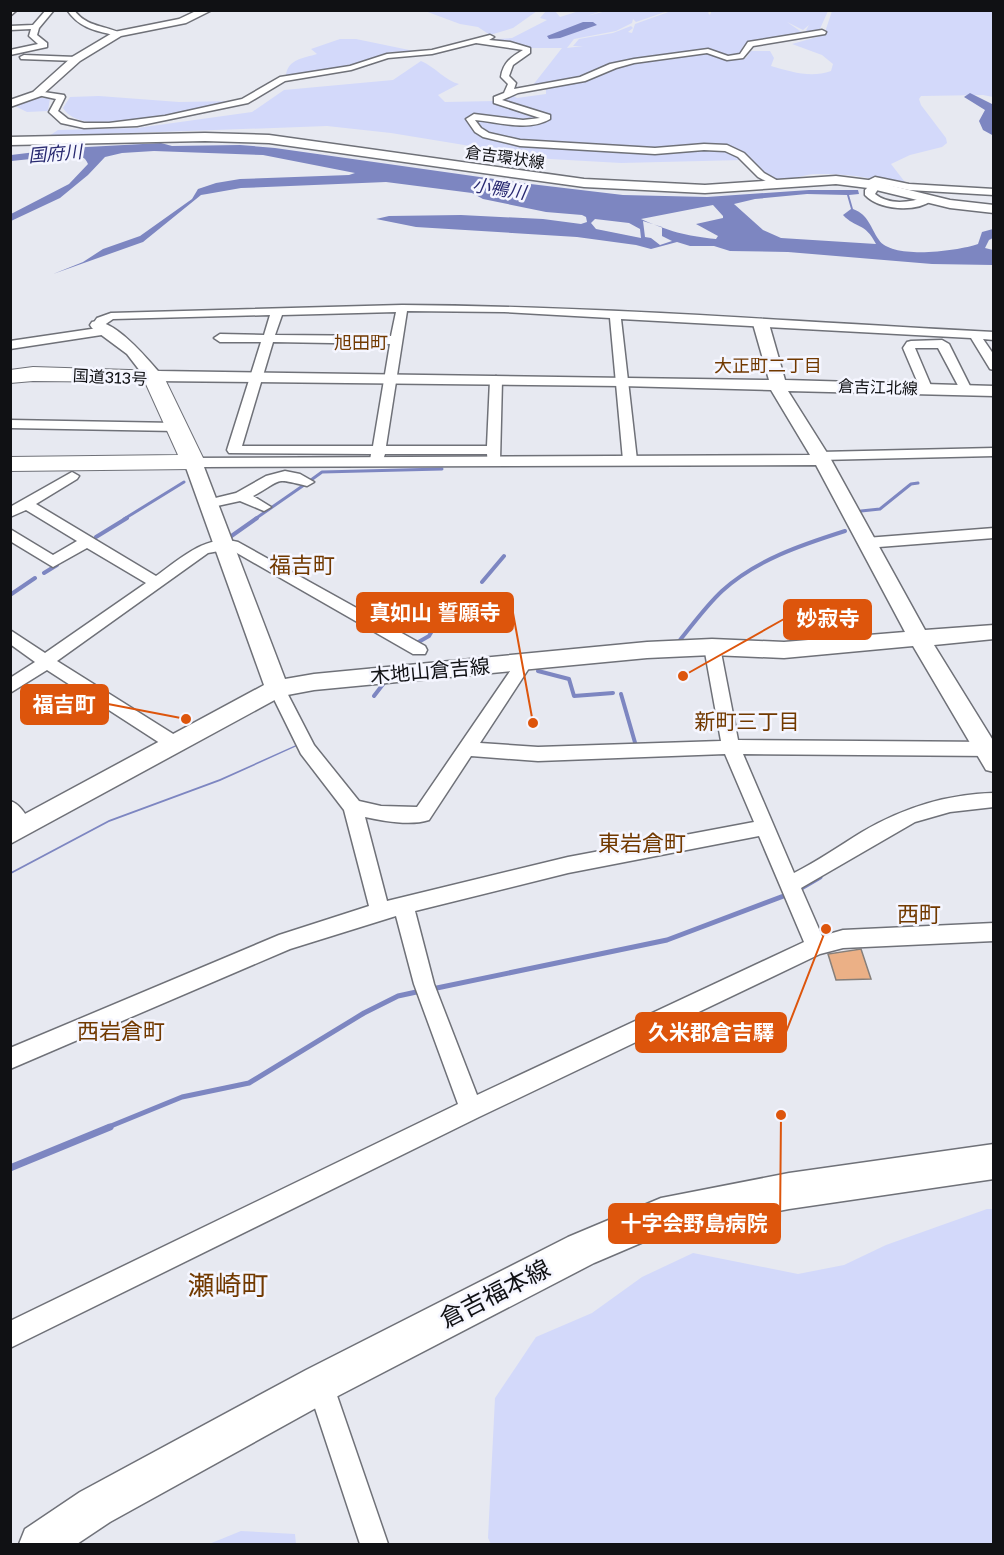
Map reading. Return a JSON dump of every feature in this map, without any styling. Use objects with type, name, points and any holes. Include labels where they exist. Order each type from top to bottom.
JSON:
[{"type":"highway","points":[[98,374],[127,366],[135,353]]},
{"type":"highway","name":"国道313号","points":[[10,377],[33,374],[153,376],[193,462]]},
{"type":"highway","points":[[10,464],[193,462]]},
{"type":"main road","points":[[10,104],[38,94],[76,59],[118,34],[182,21],[207,10]]},
{"type":"main road","name":"倉吉環状線","points":[[10,141],[239,138],[296,143],[584,183],[705,189],[819,180],[871,185],[927,200],[992,198]]},
{"type":"main road","points":[[761,324],[781,394],[821,458],[919,638],[991,754]]},
{"type":"main road","points":[[101,328],[135,353],[153,376]]},
{"type":"main road","name":"倉吉江北線","points":[[153,376],[621,381],[993,391]]},
{"type":"main road","points":[[277,689],[193,462],[493,455],[630,460],[821,458]]},
{"type":"main road","name":"木地山倉吉線","points":[[15,823],[277,689],[315,682],[647,650],[712,646],[784,650],[993,632]]},
{"type":"main road","name":"倉吉福本線","points":[[40,1545],[95,1507],[320,1384],[581,1250],[661,1216],[789,1191],[993,1161]]},
{"type":"street","points":[[10,14],[14,10]]},
{"type":"street","points":[[10,54],[44,45],[33,36],[35,27],[51,10]]},
{"type":"street","points":[[70,10],[76,21],[82,25],[118,34]]},
{"type":"street","points":[[10,28],[35,27]]},
{"type":"street","points":[[777,184],[760,175],[741,154],[727,148],[704,147],[655,151],[539,145],[496,139],[478,130],[470,119],[474,117],[527,123],[545,120],[545,115],[496,102],[508,93],[582,79],[613,66],[634,61],[708,51],[727,58],[737,58],[743,56],[751,44],[822,32]]},
{"type":"street","points":[[38,94],[62,97],[53,112],[67,122],[94,127],[127,126],[230,105],[245,100],[283,79],[351,68],[387,56],[432,52],[490,37]]},
{"type":"street","points":[[476,41],[526,48],[527,51],[512,59],[507,65],[506,77],[512,83],[508,93]]},
{"type":"street","points":[[10,54],[17,57],[76,59]]},
{"type":"street","points":[[871,185],[875,180],[992,198]]},
{"type":"street","points":[[277,311],[234,450],[378,456],[402,308]]},
{"type":"street","points":[[10,345],[101,328],[101,320],[111,316],[402,308],[504,309],[615,314],[977,339]]},
{"type":"street","points":[[615,314],[630,460]]},
{"type":"street","points":[[926,388],[909,348],[910,345],[942,344],[993,336]]},
{"type":"street","points":[[220,338],[396,340]]},
{"type":"street","points":[[977,339],[993,366]]},
{"type":"street","points":[[942,344],[966,390]]},
{"type":"street","points":[[493,455],[496,380]]},
{"type":"street","points":[[10,423],[177,427]]},
{"type":"street","points":[[821,458],[993,452]]},
{"type":"street","points":[[10,513],[72,476]]},
{"type":"street","points":[[208,504],[241,496],[271,476],[293,476],[307,482]]},
{"type":"street","points":[[241,496],[264,507]]},
{"type":"street","points":[[26,504],[157,583]]},
{"type":"street","points":[[866,543],[993,532]]},
{"type":"street","points":[[10,534],[53,562],[89,540]]},
{"type":"street","points":[[10,687],[203,550],[223,544],[233,545],[419,650]]},
{"type":"street","points":[[10,635],[46,662],[172,742]]},
{"type":"street","points":[[712,646],[731,747],[816,946]]},
{"type":"street","points":[[353,807],[381,813],[422,815],[525,662]]},
{"type":"street","points":[[277,689],[307,749],[353,807],[380,911]]},
{"type":"street","points":[[467,749],[578,754],[731,747],[991,754]]},
{"type":"street","points":[[790,884],[814,874],[899,820],[928,809],[958,803],[993,800]]},
{"type":"street","points":[[10,1059],[286,941],[380,911],[568,865],[765,827]]},
{"type":"street","points":[[404,906],[424,984],[471,1109]]},
{"type":"street","points":[[10,1335],[471,1109],[816,946],[843,939],[993,932]]},
{"type":"street","points":[[320,1384],[374,1545]]},
{"type":"shaded area","points":[[712,10],[828,11],[819,31],[810,34],[805,32],[809,25],[803,30],[787,22],[806,35],[749,44],[743,46],[740,55],[726,56],[711,51],[643,59],[590,76],[529,87],[562,48],[532,48],[484,40],[512,38],[547,20],[540,18],[546,11],[555,11],[560,17],[579,11],[602,11],[587,16],[606,11],[668,11],[636,22],[633,19],[632,23],[616,31],[574,39],[567,48],[583,46],[573,46],[579,39],[613,33],[631,26],[633,28],[628,32],[632,33],[635,24],[671,11],[710,11],[708,13],[710,15]]},
{"type":"shaded area","points":[[425,11],[537,11],[513,28],[490,35],[478,27],[460,24]]},
{"type":"shaded area","points":[[832,11],[993,11],[993,97],[983,95],[921,96],[919,99],[921,105],[946,138],[947,143],[942,147],[910,155],[891,164],[908,186],[840,174],[812,174],[777,181],[764,176],[743,154],[730,147],[702,145],[645,150],[527,142],[502,139],[481,131],[473,125],[475,131],[515,145],[648,153],[712,149],[722,150],[742,160],[621,163],[550,159],[391,133],[327,126],[49,136],[58,130],[137,128],[252,112],[284,90],[393,80],[421,61],[459,84],[438,95],[445,102],[496,101],[508,93],[517,98],[546,94],[546,88],[598,77],[615,67],[704,52],[727,59],[746,58],[751,51],[770,51],[774,58],[771,66],[801,73],[824,73],[831,71],[833,64],[822,55],[792,44],[824,35]]},
{"type":"shaded area","points":[[340,39],[356,39],[414,51],[390,52],[347,67],[286,75],[293,62],[317,54],[311,49]]},
{"type":"shaded area","points":[[99,96],[179,102],[236,101],[171,116],[118,123],[94,123],[75,118],[63,108],[70,97]]},
{"type":"shaded area","points":[[36,98],[50,98],[48,111],[27,112],[15,106]]},
{"type":"shaded area","points":[[987,1209],[994,1209],[993,1544],[491,1544],[488,1538],[495,1398],[536,1337],[592,1313],[642,1277],[693,1253],[798,1274],[844,1265],[886,1245]]},
{"type":"shaded area","points":[[241,1531],[295,1534],[296,1544],[209,1544]]},
{"type":"water","points":[[583,22],[593,22],[597,25],[560,38],[549,39],[547,36]]},
{"type":"water","points":[[161,143],[172,146],[240,145],[623,195],[707,197],[809,190],[858,190],[859,194],[849,195],[853,209],[866,218],[879,240],[886,246],[911,252],[956,249],[978,244],[982,232],[993,229],[993,238],[989,240],[985,248],[993,250],[993,265],[932,264],[788,252],[730,251],[714,246],[690,246],[677,242],[651,249],[577,237],[416,227],[376,219],[389,216],[461,215],[543,219],[581,224],[587,222],[586,217],[582,215],[546,212],[483,199],[472,193],[386,182],[241,188],[201,195],[143,242],[53,274],[83,262],[103,249],[140,236],[192,199],[198,189],[240,179],[355,173],[263,155],[154,151],[122,153],[105,157],[88,175],[60,198],[11,221],[11,214],[69,184],[88,164],[85,159],[77,155],[33,163],[31,162],[41,158],[11,161],[11,155],[69,148]],"holes":[[[807,194],[847,195],[851,209],[843,215],[868,232],[876,244],[781,238],[763,230],[734,204],[755,199]],[[713,205],[723,216],[723,218],[696,224],[718,236],[716,239],[686,235],[662,227],[662,236],[672,241],[660,245],[651,238],[645,237],[643,221],[654,225],[641,219]],[[595,219],[629,223],[640,229],[641,238],[596,229],[591,223]]]},
{"type":"water","points":[[296,745],[220,781],[109,822],[11,874],[109,820],[220,779]]},
{"type":"building","points":[[861,949],[871,979],[836,980],[828,954]]},
{"type":"waterway","points":[[970,97],[992,109],[986,121],[988,127],[994,132]]},
{"type":"waterway","points":[[311,480],[322,472],[442,469]]},
{"type":"waterway","points":[[124,519],[184,482]]},
{"type":"waterway","points":[[861,511],[880,509],[911,484],[918,483]]},
{"type":"waterway","points":[[255,519],[304,485]]},
{"type":"waterway","points":[[96,537],[127,518]]},
{"type":"waterway","points":[[230,537],[257,518]]},
{"type":"waterway","points":[[680,640],[705,609],[735,580],[764,562],[845,531]]},
{"type":"waterway","points":[[482,582],[504,556]]},
{"type":"waterway","points":[[44,573],[57,565]]},
{"type":"waterway","points":[[10,595],[35,578]]},
{"type":"waterway","points":[[415,644],[429,636],[436,624]]},
{"type":"waterway","points":[[538,671],[569,679],[574,696],[613,693]]},
{"type":"waterway","points":[[374,696],[387,679]]},
{"type":"waterway","points":[[621,694],[636,746]]},
{"type":"waterway","points":[[796,891],[820,877]]},
{"type":"waterway","points":[[432,989],[667,940],[789,894]]},
{"type":"waterway","points":[[106,1128],[182,1097],[249,1083],[364,1013],[398,996],[421,991]]},
{"type":"waterway","points":[[10,1168],[110,1127]]},
{"type":"place","name":"妙寂寺","points":[[683,676]]},
{"type":"place","name":"福吉町","points":[[186,719]]},
{"type":"place","name":"真如山 誓願寺","points":[[533,723]]},
{"type":"place","name":"久米郡倉吉驛","points":[[826,929]]},
{"type":"place","name":"十字会野島病院","points":[[781,1115]]},
{"type":"district","name":"旭田町","points":[[361,343]]},
{"type":"district","name":"大正町二丁目","points":[[768,366]]},
{"type":"district","name":"福吉町","points":[[302,565]]},
{"type":"district","name":"新町三丁目","points":[[747,722]]},
{"type":"district","name":"東岩倉町","points":[[642,843]]},
{"type":"district","name":"西町","points":[[919,914]]},
{"type":"district","name":"西岩倉町","points":[[121,1031]]},
{"type":"district","name":"瀬崎町","points":[[228,1286]]},
{"type":"water label","name":"国府川","points":[[55,154]]},
{"type":"water label","name":"小鴨川","points":[[499,189]]}]
